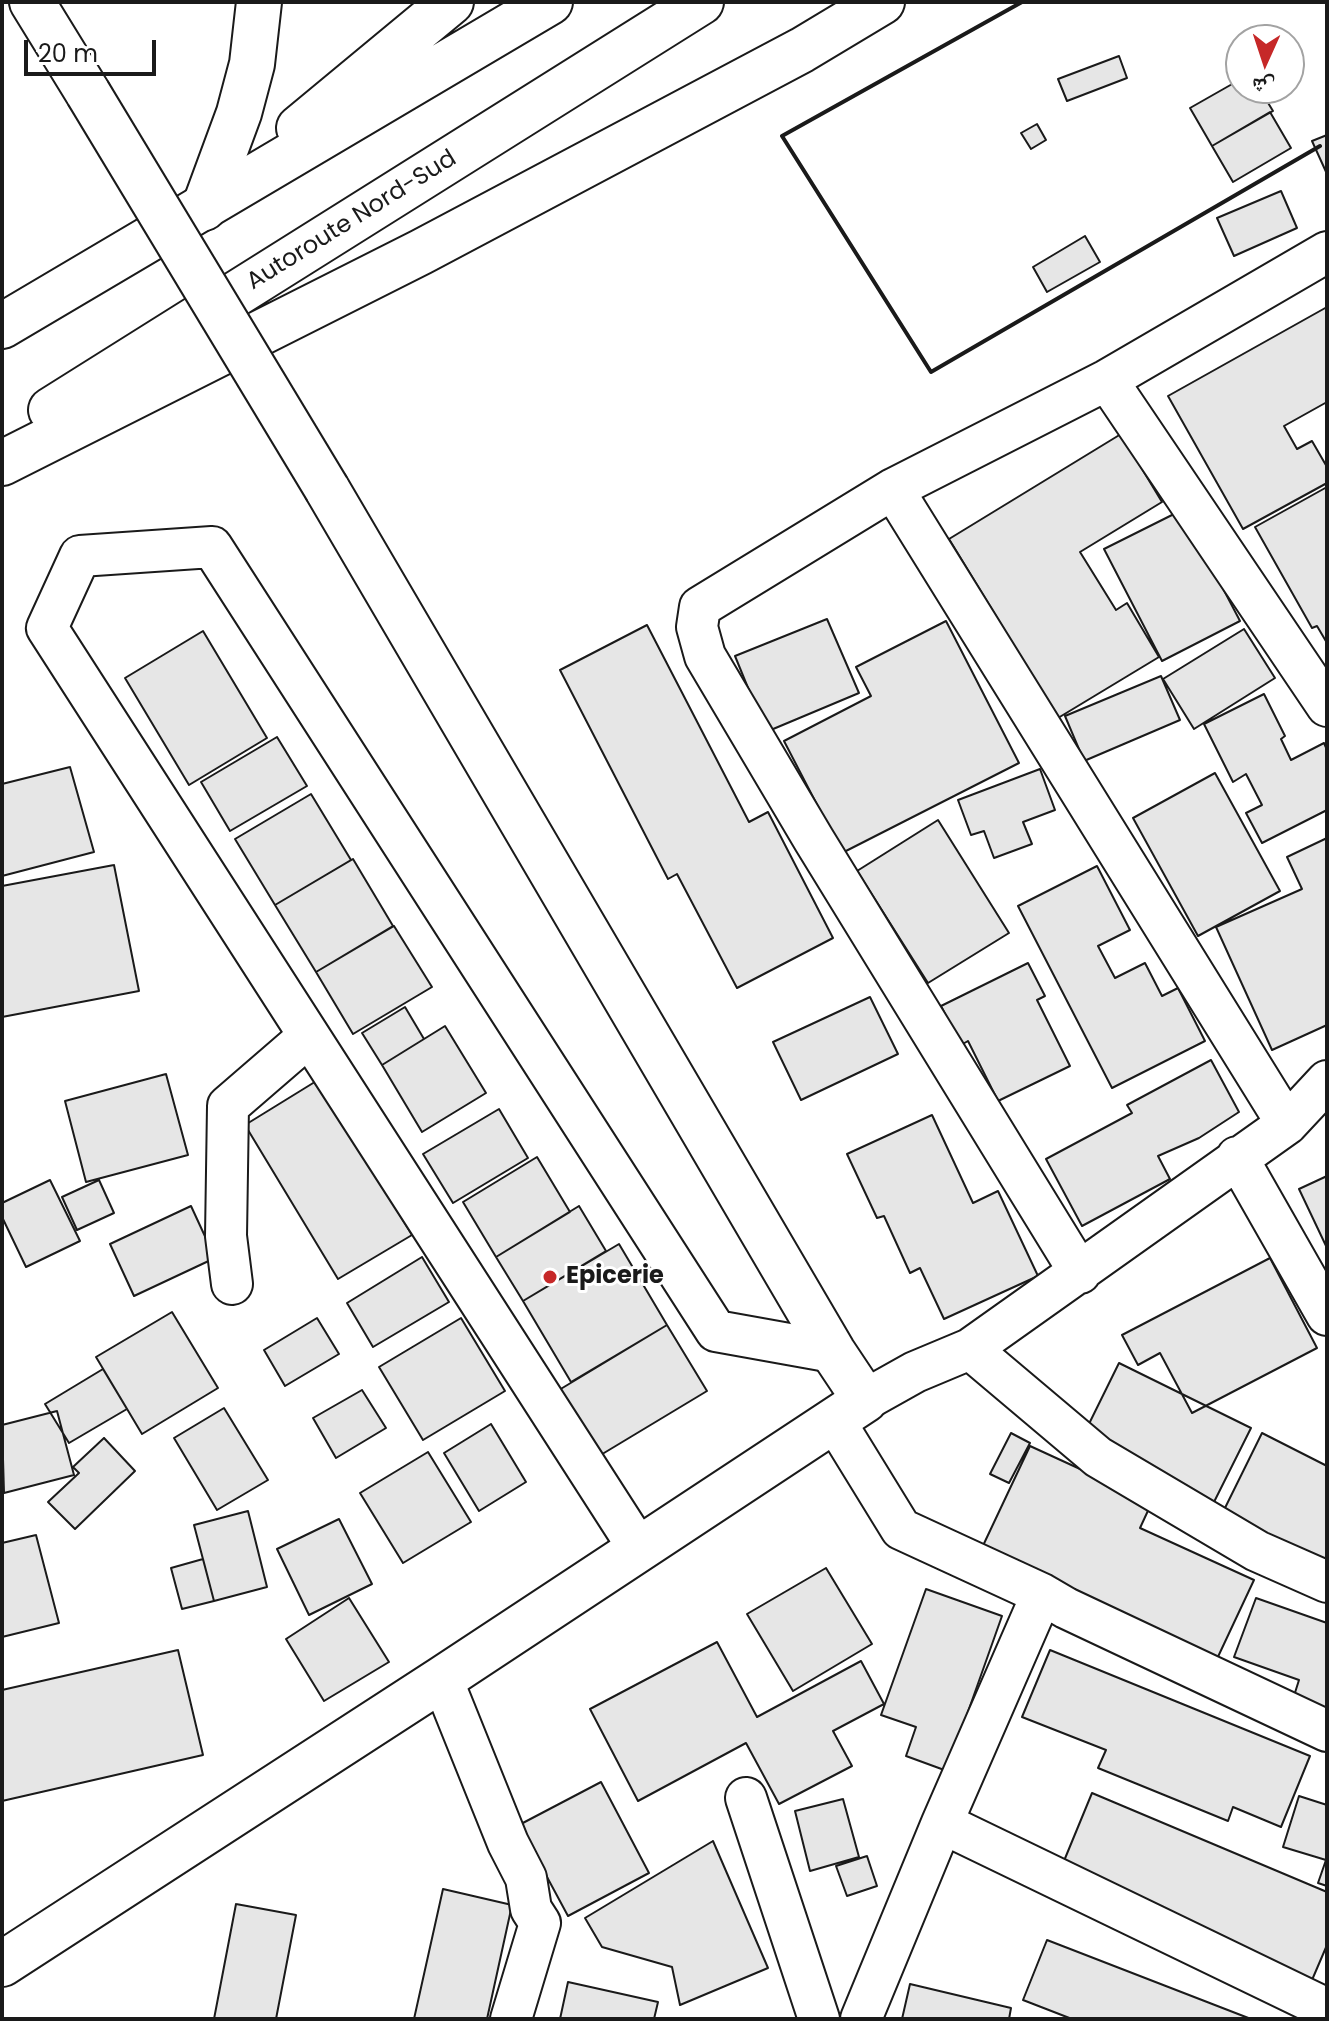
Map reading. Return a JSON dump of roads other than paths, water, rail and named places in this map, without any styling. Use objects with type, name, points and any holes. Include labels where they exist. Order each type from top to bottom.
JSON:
[{"type":"main road","points":[[2,1964],[850,1410],[833,1352],[327,489],[32,2]]},
{"type":"main road","points":[[204,208],[246,89],[259,2]]},
{"type":"main road","points":[[255,177],[307,118],[451,2]]},
{"type":"main road","points":[[2,326],[550,2]]},
{"type":"main road","name":"Autoroute Nord-Sud","points":[[2,441],[701,2]]},
{"type":"main road","points":[[802,50],[882,2]]},
{"type":"main road","points":[[2,463],[421,252],[889,2]]},
{"type":"street","points":[[1080,1273],[705,656],[697,627],[700,607],[893,489],[1107,380],[1327,252]]},
{"type":"street","points":[[1107,380],[1327,706]]},
{"type":"street","points":[[893,489],[1287,1124]]},
{"type":"street","points":[[639,1549],[47,628],[80,556],[212,547],[716,1331],[833,1352]]},
{"type":"street","points":[[232,1284],[226,1236],[228,1106],[309,1036]]},
{"type":"street","points":[[1327,1081],[1287,1124],[970,1349],[915,1372],[850,1410],[901,1529],[1327,1731]]},
{"type":"street","points":[[1237,1157],[1327,1315]]},
{"type":"street","points":[[970,1349],[1098,1457],[1257,1551],[1327,1582]]},
{"type":"street","points":[[861,2019],[1042,1594]]},
{"type":"street","points":[[442,1679],[508,1843],[526,1878],[531,1909],[540,1923],[511,2019]]},
{"type":"street","points":[[746,1798],[819,2019]]},
{"type":"street","points":[[942,1823],[1327,2009]]},
{"type":"place","name":"Epicerie","points":[[550,1277]]}]
